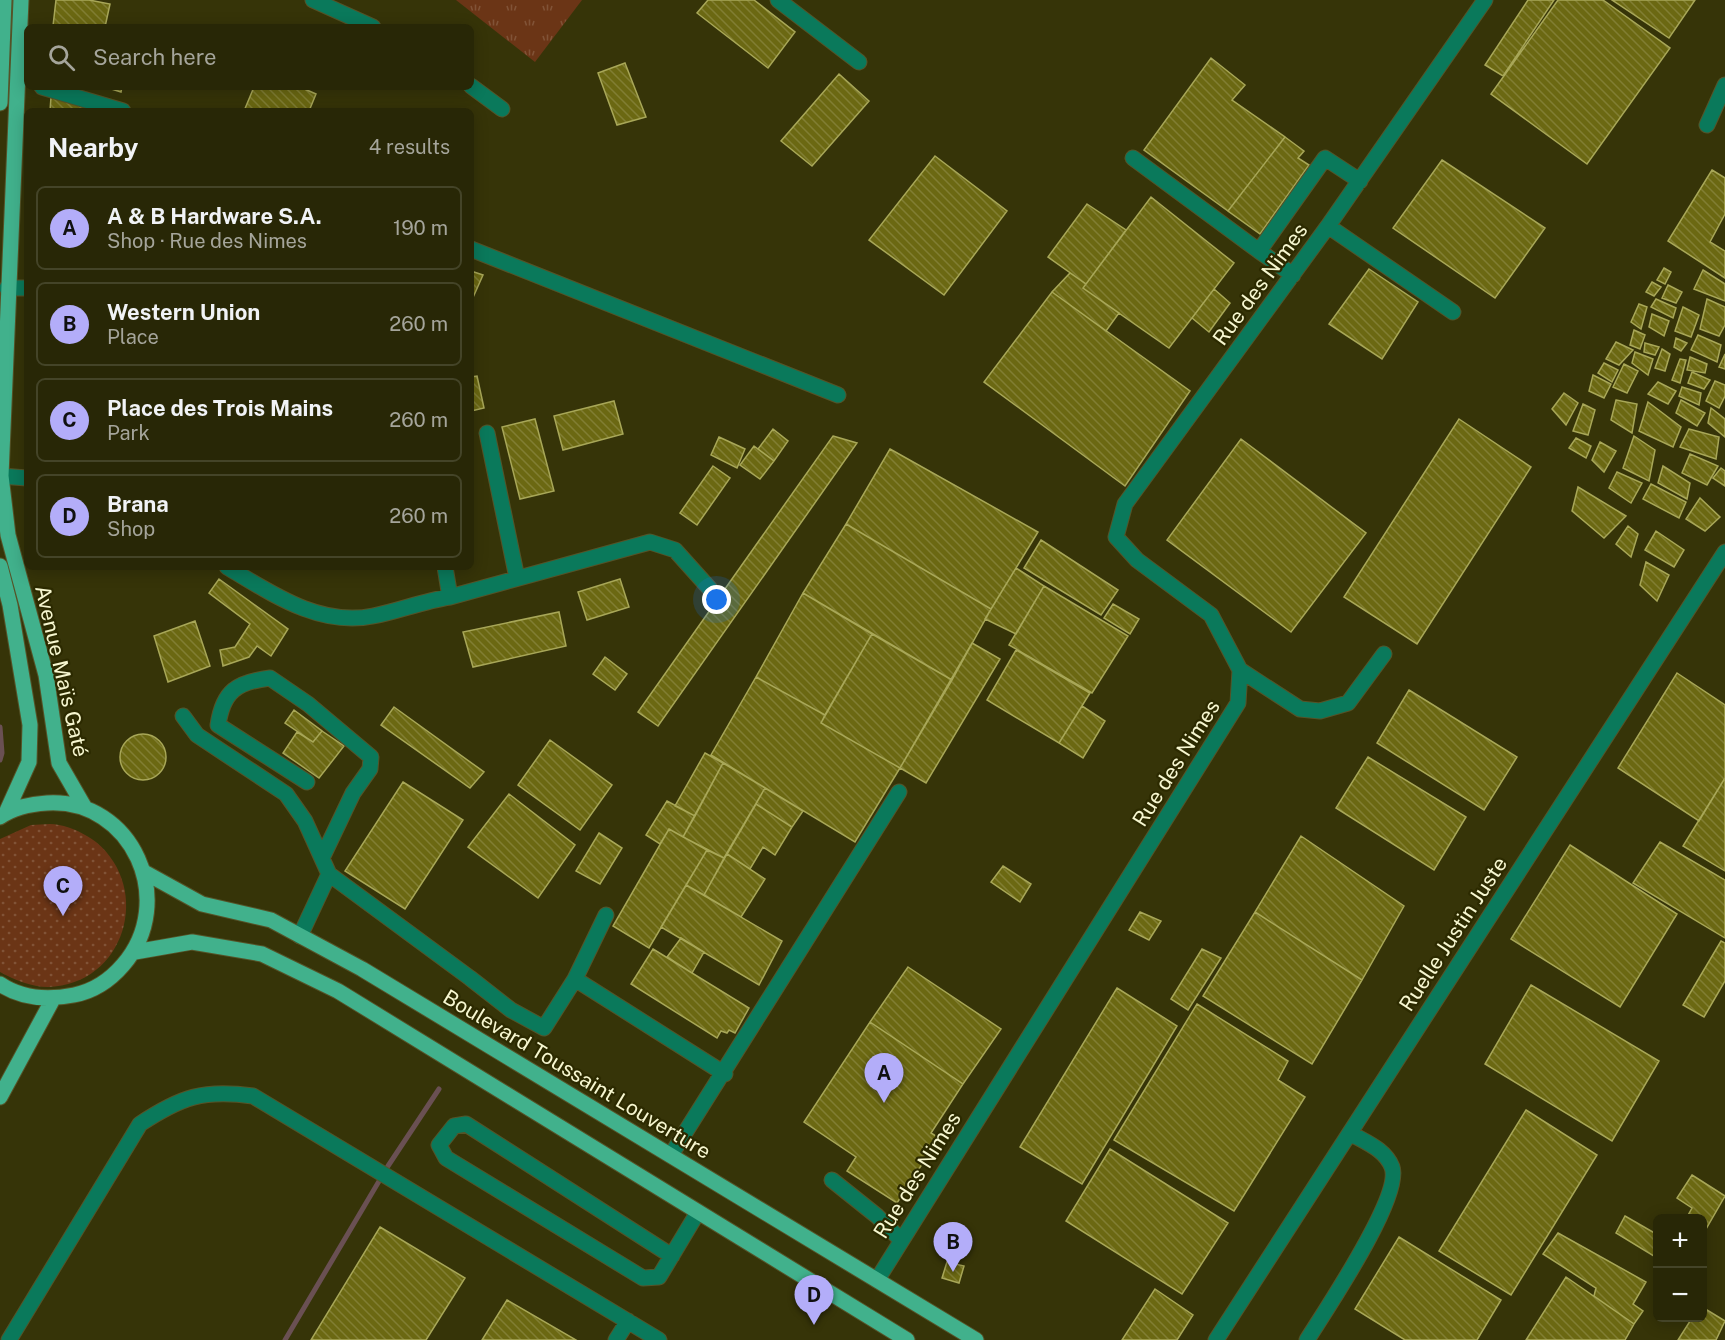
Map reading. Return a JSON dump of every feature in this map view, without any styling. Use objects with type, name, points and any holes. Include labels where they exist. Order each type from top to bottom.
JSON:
[{"type":"main road","points":[[0,103],[4,0]]},
{"type":"main road","name":"Avenue Maïs Gaté","points":[[21,0],[22,81],[7,288],[0,476],[8,535],[46,675],[59,763],[85,808]]},
{"type":"main road","name":"Avenue Maïs Gaté","points":[[0,566],[10,605],[30,725],[29,762],[3,815]]},
{"type":"main road","points":[[0,984],[28,996],[53,999],[85,993],[113,976],[135,952],[145,926],[149,899],[144,872],[131,845],[111,823],[85,808],[58,802],[41,803],[3,815]]},
{"type":"main road","name":"Boulevard Toussaint Louverture","points":[[144,872],[202,904],[271,920],[362,969],[976,1340]]},
{"type":"main road","points":[[135,952],[192,942],[262,954],[338,992],[907,1340]]},
{"type":"main road","points":[[0,1097],[53,999]]},
{"type":"street","points":[[313,0],[366,24]]},
{"type":"street","points":[[778,0],[859,62]]},
{"type":"street","name":"Rue des Nimes","points":[[877,1280],[1238,703],[1240,670],[1211,615],[1137,560],[1116,537],[1125,504],[1293,276],[1485,0]]},
{"type":"street","points":[[1707,125],[1725,85]]},
{"type":"street","points":[[474,88],[502,109]]},
{"type":"street","points":[[52,90],[113,108]]},
{"type":"street","points":[[1133,158],[1293,276]]},
{"type":"street","points":[[1259,251],[1325,158],[1360,181]]},
{"type":"street","points":[[1328,226],[1453,312]]},
{"type":"street","points":[[474,250],[838,395]]},
{"type":"street","points":[[7,288],[24,288]]},
{"type":"street","points":[[487,433],[517,578]]},
{"type":"street","points":[[0,476],[24,478]]},
{"type":"street","points":[[232,570],[274,595],[326,617],[372,617],[419,602],[450,597],[650,542],[675,550],[710,589]]},
{"type":"street","name":"Ruelle Justin Juste","points":[[1216,1340],[1725,552]]},
{"type":"street","points":[[446,570],[450,597]]},
{"type":"street","points":[[1240,670],[1300,709],[1320,711],[1348,703],[1384,654]]},
{"type":"street","points":[[307,782],[218,725],[224,700],[241,685],[270,678],[308,704],[371,757],[370,769],[353,793],[322,858]]},
{"type":"street","points":[[183,716],[197,735],[285,794],[305,821],[329,874],[511,1011],[544,1028],[575,979],[606,915]]},
{"type":"street","points":[[671,1155],[899,792]]},
{"type":"street","points":[[300,936],[329,874]]},
{"type":"street","points":[[575,979],[724,1074]]},
{"type":"street","points":[[9,1340],[140,1124],[169,1106],[201,1094],[222,1092],[253,1096],[659,1340]]},
{"type":"street","points":[[672,1256],[466,1124],[454,1126],[439,1146],[446,1158],[643,1278],[659,1277],[672,1256],[698,1212]]},
{"type":"street","points":[[1307,1340],[1362,1252],[1388,1195],[1393,1170],[1386,1155],[1350,1133]]},
{"type":"street","points":[[832,1180],[877,1216],[901,1240]]},
{"type":"street","points":[[616,1340],[628,1321]]},
{"type":"green space","points":[[456,0],[582,0],[535,62]]},
{"type":"green space","points":[[31,825],[64,826],[92,839],[113,862],[123,884],[126,908],[122,931],[112,953],[96,970],[75,982],[42,987],[11,978],[0,972],[0,839]]},
{"type":"building","points":[[56,0],[89,0],[110,4],[106,24],[53,24]]},
{"type":"building","points":[[708,0],[754,0],[795,32],[768,68],[697,13]]},
{"type":"building","points":[[1528,0],[1554,0],[1503,76],[1485,65]]},
{"type":"building","points":[[1558,0],[1603,0],[1670,48],[1587,164],[1491,94]]},
{"type":"building","points":[[1612,0],[1695,0],[1669,38]]},
{"type":"building","points":[[1211,58],[1245,85],[1232,100],[1285,137],[1228,211],[1144,150]]},
{"type":"building","points":[[625,63],[646,117],[617,125],[598,73]]},
{"type":"building","points":[[839,74],[869,101],[812,166],[781,141]]},
{"type":"building","points":[[253,90],[307,90],[316,94],[310,108],[245,108]]},
{"type":"building","points":[[51,97],[91,108],[50,108]]},
{"type":"building","points":[[1285,137],[1304,151],[1298,158],[1309,165],[1260,234],[1228,211]]},
{"type":"building","points":[[935,156],[1007,211],[944,295],[869,240]]},
{"type":"building","points":[[1442,160],[1545,228],[1495,298],[1393,228]]},
{"type":"building","points":[[1712,170],[1725,178],[1725,214],[1710,242],[1725,251],[1725,278],[1668,241]]},
{"type":"building","points":[[1151,197],[1234,263],[1169,348],[1083,288]]},
{"type":"building","points":[[1087,204],[1126,230],[1086,284],[1048,257]]},
{"type":"building","points":[[1664,268],[1671,272],[1665,284],[1657,280]]},
{"type":"building","points":[[1369,269],[1418,302],[1382,359],[1329,324]]},
{"type":"building","points":[[1703,270],[1725,284],[1725,301],[1694,289]]},
{"type":"building","points":[[474,272],[483,275],[474,295]]},
{"type":"building","points":[[1070,273],[1086,284],[1083,288],[1119,313],[1106,331],[1052,292]]},
{"type":"building","points":[[1652,282],[1661,287],[1654,296],[1646,292]]},
{"type":"building","points":[[1668,285],[1682,292],[1676,303],[1662,298]]},
{"type":"building","points":[[1214,289],[1230,303],[1209,332],[1192,318]]},
{"type":"building","points":[[1052,292],[1190,391],[1125,486],[984,382]]},
{"type":"building","points":[[1656,299],[1676,308],[1673,318],[1651,307]]},
{"type":"building","points":[[1707,299],[1725,307],[1725,325],[1719,336],[1700,329]]},
{"type":"building","points":[[1639,304],[1647,307],[1641,329],[1631,322]]},
{"type":"building","points":[[1683,307],[1699,315],[1691,337],[1675,331]]},
{"type":"building","points":[[1652,314],[1669,321],[1664,336],[1649,327]]},
{"type":"building","points":[[1634,330],[1645,335],[1640,349],[1630,345]]},
{"type":"building","points":[[1698,335],[1721,345],[1717,362],[1691,350]]},
{"type":"building","points":[[1676,338],[1687,343],[1681,351],[1674,347]]},
{"type":"building","points":[[1616,342],[1633,350],[1619,365],[1606,359]]},
{"type":"building","points":[[1645,343],[1659,347],[1655,355],[1644,352]]},
{"type":"building","points":[[1662,349],[1670,354],[1665,371],[1655,368]]},
{"type":"building","points":[[1635,352],[1653,359],[1648,375],[1632,363]]},
{"type":"building","points":[[1725,354],[1725,369],[1719,367]]},
{"type":"building","points":[[1690,357],[1707,364],[1705,373],[1687,370]]},
{"type":"building","points":[[1680,359],[1686,360],[1680,383],[1672,380]]},
{"type":"building","points":[[1604,363],[1618,370],[1612,382],[1598,373]]},
{"type":"building","points":[[1624,364],[1638,371],[1627,393],[1613,387]]},
{"type":"building","points":[[1692,372],[1710,380],[1704,389],[1688,383]]},
{"type":"building","points":[[1593,375],[1611,384],[1604,398],[1589,391]]},
{"type":"building","points":[[474,376],[477,376],[484,408],[474,410]]},
{"type":"building","points":[[1715,381],[1725,385],[1725,396],[1719,408],[1706,401]]},
{"type":"building","points":[[1658,382],[1676,391],[1668,404],[1648,394]]},
{"type":"building","points":[[1682,387],[1701,393],[1699,405],[1679,396]]},
{"type":"building","points":[[1564,393],[1578,403],[1566,425],[1552,409]]},
{"type":"building","points":[[1616,400],[1637,404],[1632,433],[1611,420]]},
{"type":"building","points":[[1681,400],[1705,413],[1697,426],[1676,413]]},
{"type":"building","points":[[614,401],[623,434],[563,450],[554,416]]},
{"type":"building","points":[[1648,402],[1681,427],[1673,447],[1639,431]]},
{"type":"building","points":[[1583,404],[1595,410],[1588,435],[1573,431]]},
{"type":"building","points":[[1711,408],[1725,419],[1725,437],[1708,423]]},
{"type":"building","points":[[535,419],[554,491],[520,499],[502,427]]},
{"type":"building","points":[[1459,419],[1531,467],[1417,644],[1344,597]]},
{"type":"building","points":[[773,429],[788,441],[774,461],[758,449]]},
{"type":"building","points":[[1689,429],[1719,437],[1716,459],[1680,447]]},
{"type":"building","points":[[833,436],[857,443],[658,726],[638,712]]},
{"type":"building","points":[[1634,436],[1655,450],[1649,481],[1623,468]]},
{"type":"building","points":[[719,437],[745,449],[737,468],[711,455]]},
{"type":"building","points":[[1576,438],[1591,446],[1586,458],[1569,448]]},
{"type":"building","points":[[1241,439],[1366,533],[1291,632],[1167,540]]},
{"type":"building","points":[[1600,442],[1616,451],[1604,472],[1592,460]]},
{"type":"building","points":[[754,446],[774,461],[760,479],[740,465]]},
{"type":"building","points":[[890,449],[1038,532],[991,609],[846,524]]},
{"type":"building","points":[[1690,454],[1718,466],[1707,485],[1682,473]]},
{"type":"building","points":[[713,466],[730,478],[697,525],[680,513]]},
{"type":"building","points":[[1663,466],[1690,483],[1687,499],[1658,483]]},
{"type":"building","points":[[1721,468],[1725,471],[1725,486],[1713,478]]},
{"type":"building","points":[[1617,472],[1642,483],[1631,503],[1609,488]]},
{"type":"building","points":[[1651,484],[1686,502],[1679,518],[1643,499]]},
{"type":"building","points":[[1578,487],[1626,516],[1604,538],[1572,511]]},
{"type":"building","points":[[1700,498],[1720,517],[1705,531],[1686,519]]},
{"type":"building","points":[[846,524],[991,609],[952,680],[803,593]]},
{"type":"building","points":[[1628,526],[1638,534],[1631,557],[1616,544]]},
{"type":"building","points":[[1656,531],[1684,550],[1674,567],[1645,550]]},
{"type":"building","points":[[1041,540],[1118,590],[1101,615],[1024,568]]},
{"type":"building","points":[[1646,562],[1669,575],[1657,601],[1640,585]]},
{"type":"building","points":[[1016,568],[1044,586],[1016,634],[985,619]]},
{"type":"building","points":[[219,579],[288,629],[271,656],[257,646],[249,657],[223,666],[220,650],[235,647],[250,624],[209,593]]},
{"type":"building","points":[[620,579],[629,607],[587,620],[578,592]]},
{"type":"building","points":[[1044,586],[1128,636],[1092,693],[1009,645]]},
{"type":"building","points":[[803,593],[872,634],[825,715],[756,677]]},
{"type":"building","points":[[1113,604],[1139,619],[1130,634],[1104,618]]},
{"type":"building","points":[[559,612],[566,646],[473,667],[463,632]]},
{"type":"building","points":[[195,621],[210,666],[168,682],[154,636]]},
{"type":"building","points":[[872,634],[952,680],[900,768],[821,723]]},
{"type":"building","points":[[972,643],[1000,659],[926,783],[900,768]]},
{"type":"building","points":[[1016,650],[1090,693],[1059,743],[987,700]]},
{"type":"building","points":[[605,657],[627,674],[615,690],[593,674]]},
{"type":"building","points":[[1677,673],[1725,705],[1725,778],[1699,821],[1618,768]]},
{"type":"building","points":[[756,677],[825,715],[821,723],[900,768],[855,842],[711,755]]},
{"type":"building","points":[[1409,690],[1517,757],[1484,810],[1377,743]]},
{"type":"building","points":[[1082,706],[1105,721],[1083,758],[1059,743]]},
{"type":"building","points":[[394,707],[484,772],[470,788],[381,725]]},
{"type":"building","points":[[294,710],[322,731],[313,742],[285,723]]},
{"type":"building","points":[[322,731],[344,746],[319,778],[283,753],[297,732],[313,742]]},
{"type":"building","points":[[143,734],[152,735],[160,740],[165,748],[165,766],[160,774],[152,779],[143,780],[134,779],[126,774],[121,766],[120,757],[121,748],[126,740],[134,735]]},
{"type":"building","points":[[550,740],[612,785],[580,830],[518,785]]},
{"type":"building","points":[[705,753],[723,763],[695,816],[675,806]]},
{"type":"building","points":[[1368,757],[1466,817],[1434,870],[1336,808]]},
{"type":"building","points":[[723,763],[765,788],[724,858],[683,837]]},
{"type":"building","points":[[1725,778],[1725,871],[1683,846]]},
{"type":"building","points":[[403,782],[463,820],[405,909],[345,871]]},
{"type":"building","points":[[765,788],[803,811],[792,827],[756,804]]},
{"type":"building","points":[[509,794],[575,845],[538,898],[468,847]]},
{"type":"building","points":[[667,801],[695,816],[683,837],[669,829],[660,844],[646,835]]},
{"type":"building","points":[[756,804],[792,827],[775,855],[763,847],[750,869],[727,854]]},
{"type":"building","points":[[669,829],[707,850],[649,948],[613,926]]},
{"type":"building","points":[[599,833],[622,848],[600,884],[576,871]]},
{"type":"building","points":[[1301,836],[1404,906],[1362,980],[1255,912]]},
{"type":"building","points":[[1660,842],[1725,880],[1725,938],[1633,883]]},
{"type":"building","points":[[1570,845],[1677,914],[1620,1007],[1511,939]]},
{"type":"building","points":[[707,850],[724,858],[704,895],[686,885]]},
{"type":"building","points":[[727,854],[765,879],[741,917],[704,895]]},
{"type":"building","points":[[1003,866],[1031,884],[1020,902],[991,882]]},
{"type":"building","points":[[686,885],[782,941],[759,985],[661,927]]},
{"type":"building","points":[[1140,912],[1161,921],[1149,940],[1129,930]]},
{"type":"building","points":[[1255,912],[1362,980],[1312,1064],[1203,996]]},
{"type":"building","points":[[681,938],[704,952],[692,973],[667,957]]},
{"type":"building","points":[[1721,941],[1725,943],[1725,981],[1704,1017],[1683,1005]]},
{"type":"building","points":[[653,949],[749,1008],[735,1033],[729,1030],[727,1033],[721,1031],[717,1038],[631,984]]},
{"type":"building","points":[[1202,949],[1221,958],[1188,1010],[1171,999]]},
{"type":"building","points":[[908,967],[1001,1029],[963,1084],[870,1022]]},
{"type":"building","points":[[1531,985],[1659,1061],[1612,1141],[1485,1064]]},
{"type":"building","points":[[1117,988],[1177,1026],[1082,1184],[1020,1147]]},
{"type":"building","points":[[1197,1004],[1288,1061],[1278,1080],[1305,1097],[1234,1211],[1114,1140]]},
{"type":"building","points":[[870,1022],[963,1084],[931,1133],[939,1138],[897,1203],[847,1171],[856,1157],[804,1122]]},
{"type":"building","points":[[1526,1110],[1597,1155],[1511,1295],[1439,1251]]},
{"type":"building","points":[[1110,1149],[1228,1223],[1182,1294],[1066,1221]]},
{"type":"building","points":[[1692,1175],[1725,1196],[1707,1227],[1707,1214],[1689,1214],[1692,1208],[1677,1198]]},
{"type":"building","points":[[1625,1216],[1653,1232],[1653,1256],[1616,1233]]},
{"type":"building","points":[[380,1227],[465,1278],[426,1340],[311,1340]]},
{"type":"building","points":[[1558,1233],[1646,1282],[1633,1304],[1643,1311],[1634,1324],[1594,1296],[1596,1288],[1543,1254]]},
{"type":"building","points":[[1399,1237],[1501,1300],[1477,1340],[1405,1340],[1355,1309]]},
{"type":"building","points":[[947,1262],[964,1266],[959,1283],[942,1278]]},
{"type":"building","points":[[1566,1277],[1634,1324],[1625,1340],[1526,1340]]},
{"type":"building","points":[[1155,1289],[1193,1315],[1177,1340],[1122,1340]]},
{"type":"building","points":[[507,1300],[576,1340],[482,1340]]},
{"type":"building","points":[[1707,1310],[1725,1321],[1716,1340],[1678,1340],[1689,1322],[1707,1322]]},
{"type":"waterway","points":[[0,727],[2,753],[0,760]]},
{"type":"waterway","points":[[285,1340],[388,1166],[439,1089]]},
{"type":"place","name":"Place des Trois Mains","points":[[63,916]]},
{"type":"place","name":"A & B Hardware S.A.","points":[[884,1103]]},
{"type":"place","name":"Western Union","points":[[953,1272]]},
{"type":"place","name":"Brana","points":[[814,1325]]}]
